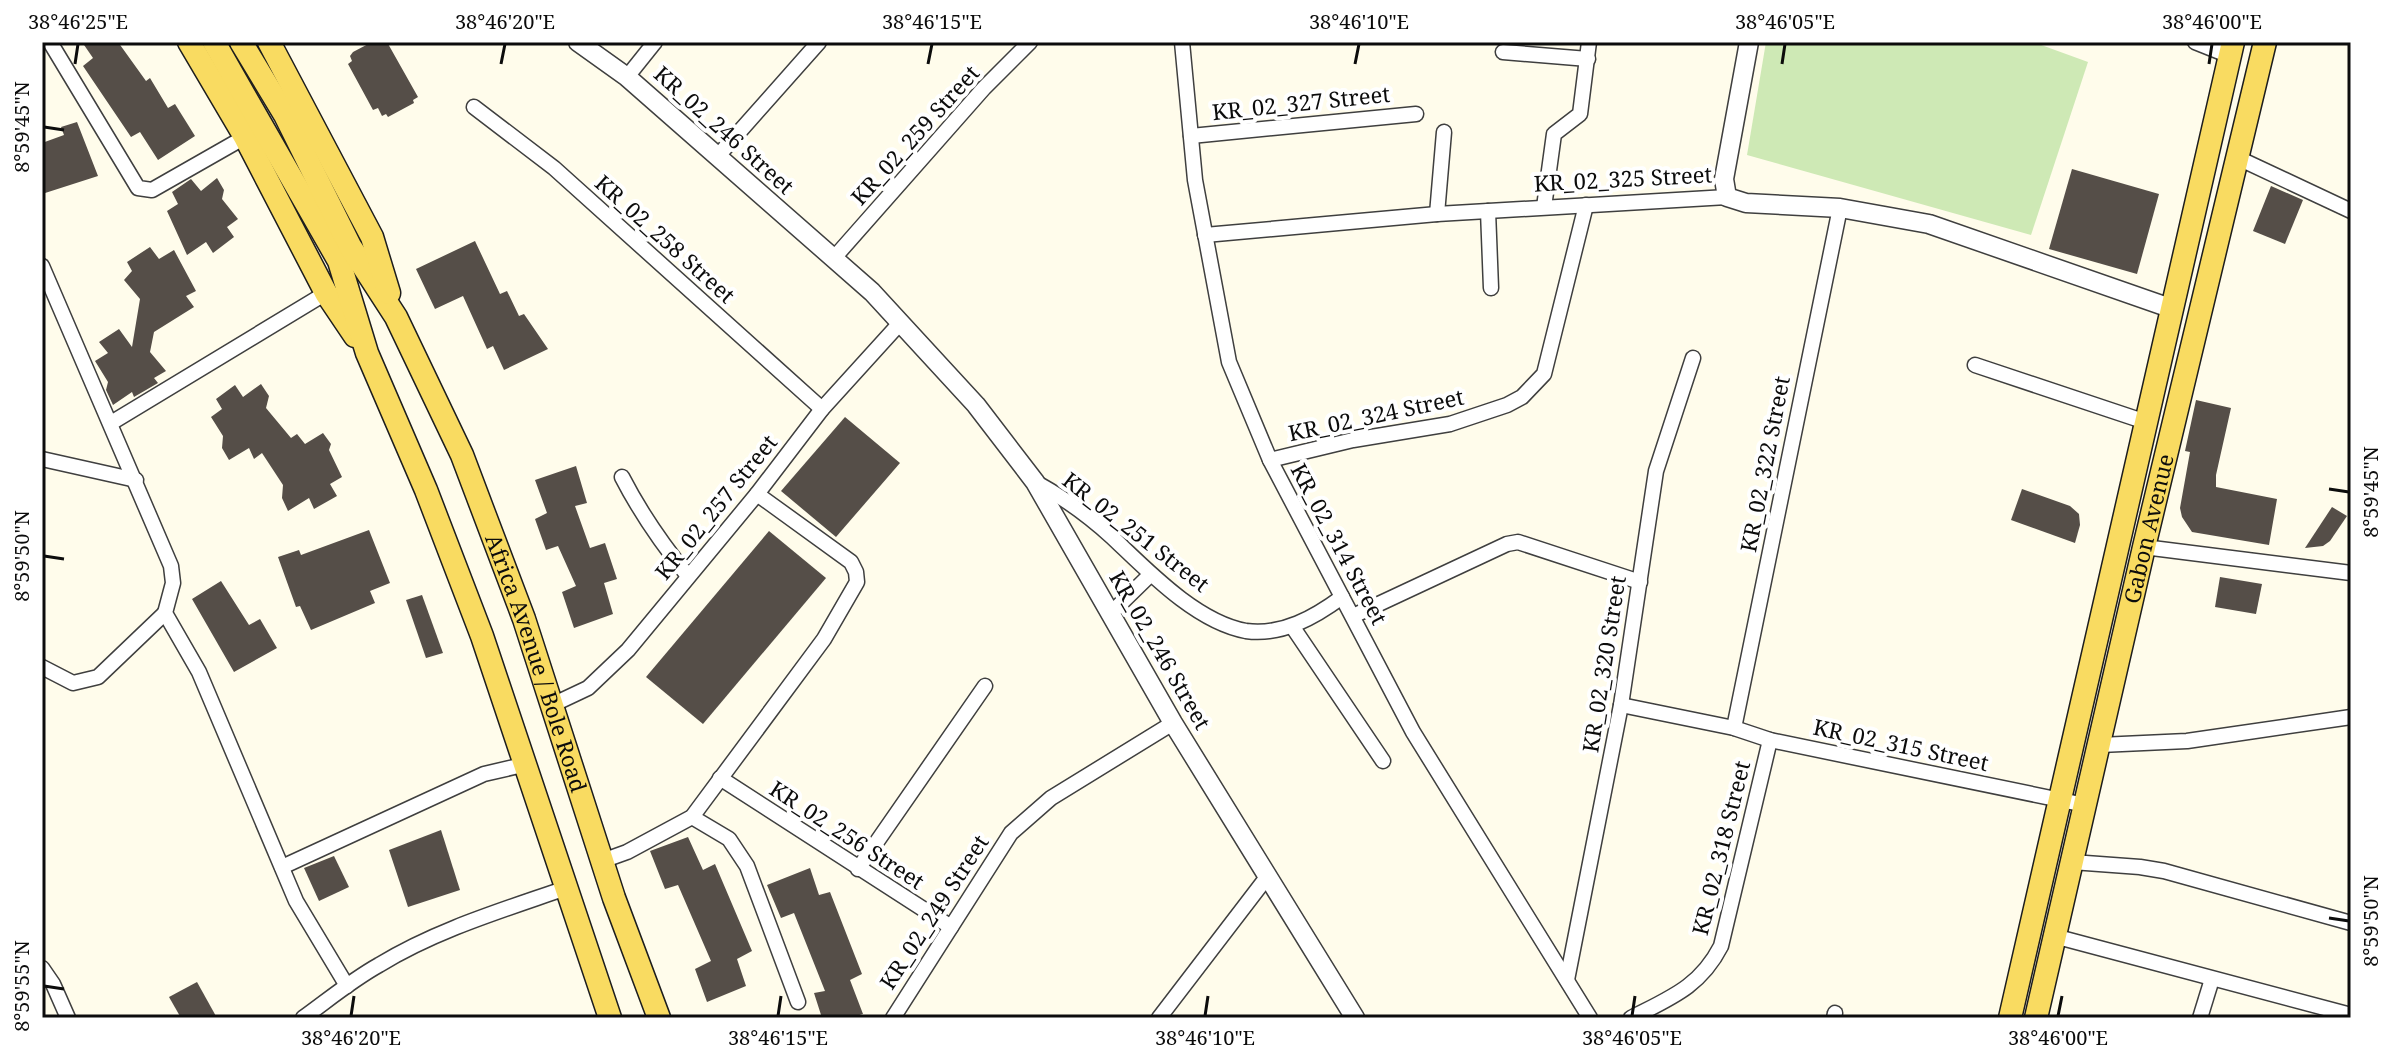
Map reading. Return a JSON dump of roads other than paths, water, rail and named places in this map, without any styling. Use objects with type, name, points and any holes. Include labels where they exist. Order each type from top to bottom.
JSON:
[{"type":"main road","name":"Africa Avenue / Bole Road","points":[[189,42],[245,137],[326,293],[367,353]]},
{"type":"main road","name":"Africa Avenue / Bole Road","points":[[214,42],[339,261],[367,353],[432,504],[482,636],[610,1018]]},
{"type":"main road","name":"Africa Avenue / Bole Road","points":[[241,42],[285,115],[350,246],[396,317],[462,455],[524,619],[602,861],[659,1018]]},
{"type":"main road","name":"Africa Avenue / Bole Road","points":[[269,42],[372,237],[396,317]]},
{"type":"main road","name":"Gabon Avenue","points":[[2036,1018],[2144,547],[2265,42]]},
{"type":"main road","name":"Gabon Avenue","points":[[2010,1018],[2231,49]]},
{"type":"street","points":[[50,42],[138,188],[152,190],[245,137]]},
{"type":"street","name":"KR_02_246 Street","points":[[578,42],[627,77],[834,258],[901,322],[976,405],[1035,482],[1173,723],[1355,1018]]},
{"type":"street","points":[[627,77],[655,42]]},
{"type":"street","points":[[717,157],[819,42]]},
{"type":"street","name":"KR_02_259 Street","points":[[834,258],[984,88],[1030,42]]},
{"type":"street","name":"KR_02_314 Street","points":[[1182,42],[1195,180],[1229,362],[1270,460],[1413,732],[1590,1018]]},
{"type":"street","points":[[1544,207],[1551,143],[1559,128],[1580,114],[1589,42]]},
{"type":"street","points":[[1727,197],[1724,179],[1749,42]]},
{"type":"street","points":[[2195,42],[2231,49]]},
{"type":"street","points":[[1503,52],[1525,48],[1588,59]]},
{"type":"street","name":"KR_02_258 Street","points":[[474,107],[554,168],[822,409]]},
{"type":"street","name":"KR_02_327 Street","points":[[1191,136],[1416,114]]},
{"type":"street","points":[[1437,214],[1444,132]]},
{"type":"street","points":[[2238,158],[2351,211]]},
{"type":"street","name":"KR_02_325 Street","points":[[1205,235],[1437,214],[1727,197],[1746,203],[1840,208],[1942,228],[2173,309]]},
{"type":"street","name":"KR_02_324 Street","points":[[1270,460],[1353,440],[1450,424],[1522,397],[1544,374],[1586,205]]},
{"type":"street","name":"KR_02_322 Street","points":[[1734,728],[1840,208]]},
{"type":"street","points":[[1488,211],[1491,288]]},
{"type":"street","points":[[42,266],[136,480],[171,566],[173,583],[165,613],[98,677],[73,683],[42,667]]},
{"type":"street","points":[[111,423],[326,293]]},
{"type":"street","name":"KR_02_257 Street","points":[[552,705],[588,688],[628,650],[757,494],[822,409],[901,322]]},
{"type":"street","name":"KR_02_320 Street","points":[[1567,980],[1621,705],[1656,471],[1693,358]]},
{"type":"street","points":[[1975,365],[2146,422]]},
{"type":"street","points":[[42,459],[136,480]]},
{"type":"street","points":[[622,477],[640,513],[688,576]]},
{"type":"street","name":"KR_02_251 Street","points":[[1035,482],[1081,511],[1150,575],[1207,615],[1231,627],[1265,631],[1292,626],[1342,597]]},
{"type":"street","points":[[602,861],[627,852],[692,817],[824,639],[857,582],[851,562],[757,494]]},
{"type":"street","points":[[1353,616],[1507,544],[1518,542],[1640,582]]},
{"type":"street","points":[[2144,547],[2351,573]]},
{"type":"street","points":[[1110,614],[1150,575]]},
{"type":"street","points":[[165,613],[199,672],[306,920],[347,986]]},
{"type":"street","points":[[1292,626],[1383,761]]},
{"type":"street","points":[[858,869],[985,686]]},
{"type":"street","name":"KR_02_315 Street","points":[[1621,705],[1734,728],[1770,740],[2085,805]]},
{"type":"street","points":[[2100,745],[2187,741],[2351,717]]},
{"type":"street","name":"KR_02_249 Street","points":[[893,1018],[1011,833],[1051,798],[1173,723]]},
{"type":"street","name":"KR_02_318 Street","points":[[1631,1018],[1696,982],[1711,965],[1721,946],[1770,740]]},
{"type":"street","points":[[282,867],[484,774],[527,764]]},
{"type":"street","name":"KR_02_256 Street","points":[[720,778],[951,927]]},
{"type":"street","points":[[692,817],[729,839],[747,866],[798,1002]]},
{"type":"street","points":[[2072,862],[2164,871],[2351,923]]},
{"type":"street","points":[[1159,1018],[1267,877]]},
{"type":"street","points":[[304,1018],[378,965],[415,946],[566,888]]},
{"type":"street","points":[[2054,936],[2351,1015]]},
{"type":"street","points":[[42,968],[68,1018]]},
{"type":"street","points":[[2200,1018],[2212,979]]}]
